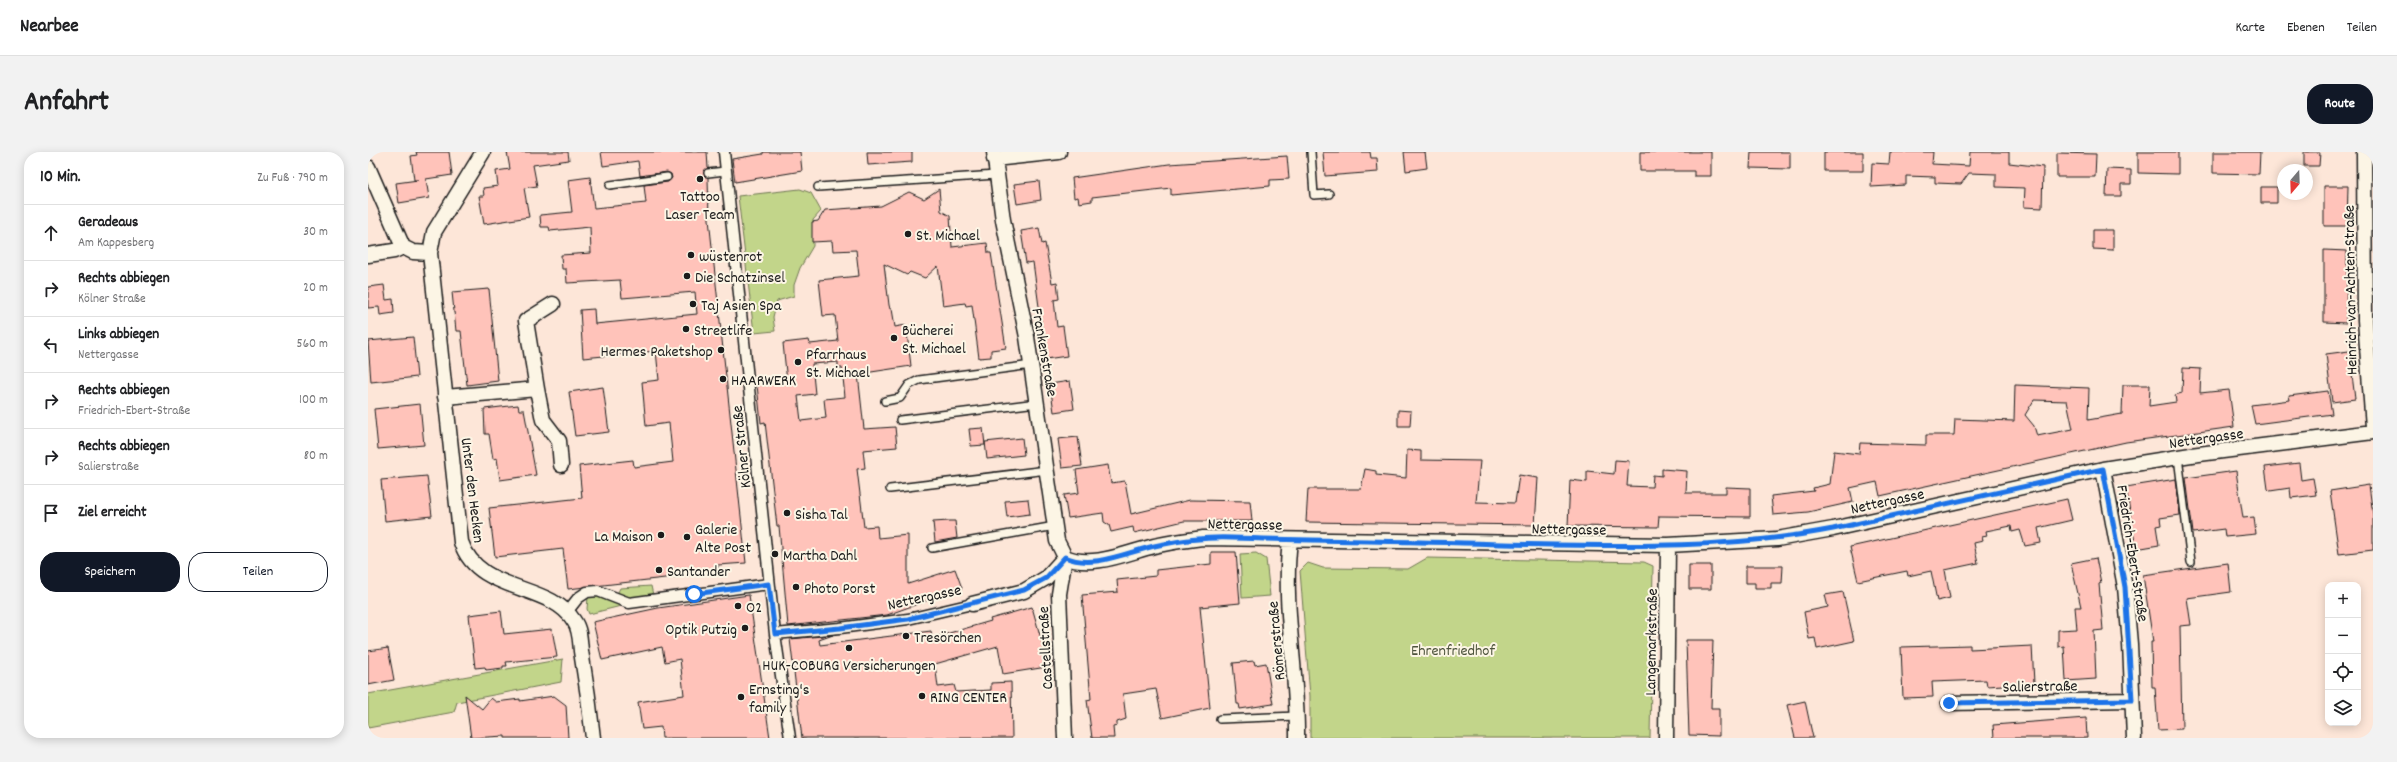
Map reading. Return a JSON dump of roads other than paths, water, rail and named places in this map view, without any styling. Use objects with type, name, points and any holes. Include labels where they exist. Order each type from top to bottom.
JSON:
[{"type":"street","name":"Unter den Hecken","points":[[483,152],[434,232],[430,253],[461,542],[471,564],[489,575],[552,603],[567,612],[578,628],[593,738]]},
{"type":"street","name":"Kölner Straße","points":[[724,152],[769,584],[790,738]]},
{"type":"street","points":[[994,155],[1059,152]]},
{"type":"street","name":"Heinrich-van-Achten-Straße","points":[[2364,152],[2365,320],[2373,427]]},
{"type":"street","name":"Frankenstraße","points":[[994,155],[1003,220],[1032,365],[1057,540],[1065,557]]},
{"type":"street","points":[[368,167],[371,180],[403,247],[413,252],[430,253]]},
{"type":"street","points":[[368,255],[394,251],[403,247]]},
{"type":"street","points":[[553,304],[526,321],[543,420],[559,441],[561,466]]},
{"type":"street","points":[[445,397],[537,389]]},
{"type":"street","name":"Nettergasse","points":[[775,634],[840,628],[908,619],[1024,590],[1046,578],[1065,557],[1076,562],[1100,560],[1156,545],[1203,538],[1290,541],[1668,545],[1744,542],[1799,536],[2103,469],[2178,457],[2373,432]]},
{"type":"street","name":"Friedrich-Ebert-Straße","points":[[2103,469],[2125,587],[2134,738]]},
{"type":"street","name":"Römerstraße","points":[[1290,541],[1287,586],[1297,716],[1297,738]]},
{"type":"street","name":"Langemarkstraße","points":[[1666,738],[1668,545]]},
{"type":"street","name":"Castellstraße","points":[[1065,557],[1059,594],[1065,738]]},
{"type":"street","points":[[567,612],[578,598],[587,592],[598,591],[629,603],[769,584]]},
{"type":"street","name":"Salierstraße","points":[[1949,703],[2132,700]]},
{"type":"lane","points":[[1311,152],[1314,195],[1329,194]]},
{"type":"lane","points":[[708,173],[725,171]]},
{"type":"lane","points":[[818,187],[996,174]]},
{"type":"lane","points":[[610,185],[667,177]]},
{"type":"lane","points":[[885,401],[900,398],[909,385],[919,380],[1032,365]]},
{"type":"lane","points":[[900,420],[1037,403]]},
{"type":"lane","points":[[2178,457],[2191,562]]},
{"type":"lane","points":[[890,488],[1048,470]]},
{"type":"lane","points":[[932,548],[1055,526]]},
{"type":"lane","points":[[1220,719],[1254,716],[1297,716]]},
{"type":"place","name":"Tattoo Laser Team","points":[[700,179]]},
{"type":"place","name":"St. Michael","points":[[908,234]]},
{"type":"place","name":"wüstenrot","points":[[691,255]]},
{"type":"place","name":"Die Schatzinsel","points":[[687,276]]},
{"type":"place","name":"Taj Asien Spa","points":[[693,304]]},
{"type":"place","name":"Streetlife","points":[[686,329]]},
{"type":"place","name":"Bücherei St. Michael","points":[[894,338]]},
{"type":"place","name":"Hermes Paketshop","points":[[721,350]]},
{"type":"place","name":"Pfarrhaus St. Michael","points":[[798,362]]},
{"type":"place","name":"HAARWERK","points":[[723,379]]},
{"type":"place","name":"Sisha Tal","points":[[787,513]]},
{"type":"place","name":"La Maison","points":[[661,535]]},
{"type":"place","name":"Galerie Alte Post","points":[[687,537]]},
{"type":"place","name":"Martha Dahl","points":[[775,554]]},
{"type":"place","name":"Santander","points":[[659,570]]},
{"type":"place","name":"Photo Porst","points":[[796,587]]},
{"type":"place","name":"O2","points":[[738,606]]},
{"type":"place","name":"Optik Putzig","points":[[745,628]]},
{"type":"place","name":"Tresörchen","points":[[906,636]]},
{"type":"place","name":"HUK-COBURG Versicherungen","points":[[849,648]]},
{"type":"place","name":"RING CENTER","points":[[922,696]]},
{"type":"place","name":"Ernsting's family","points":[[741,697]]},
{"type":"park label","name":"Ehrenfriedhof","points":[[1453,649]]}]
